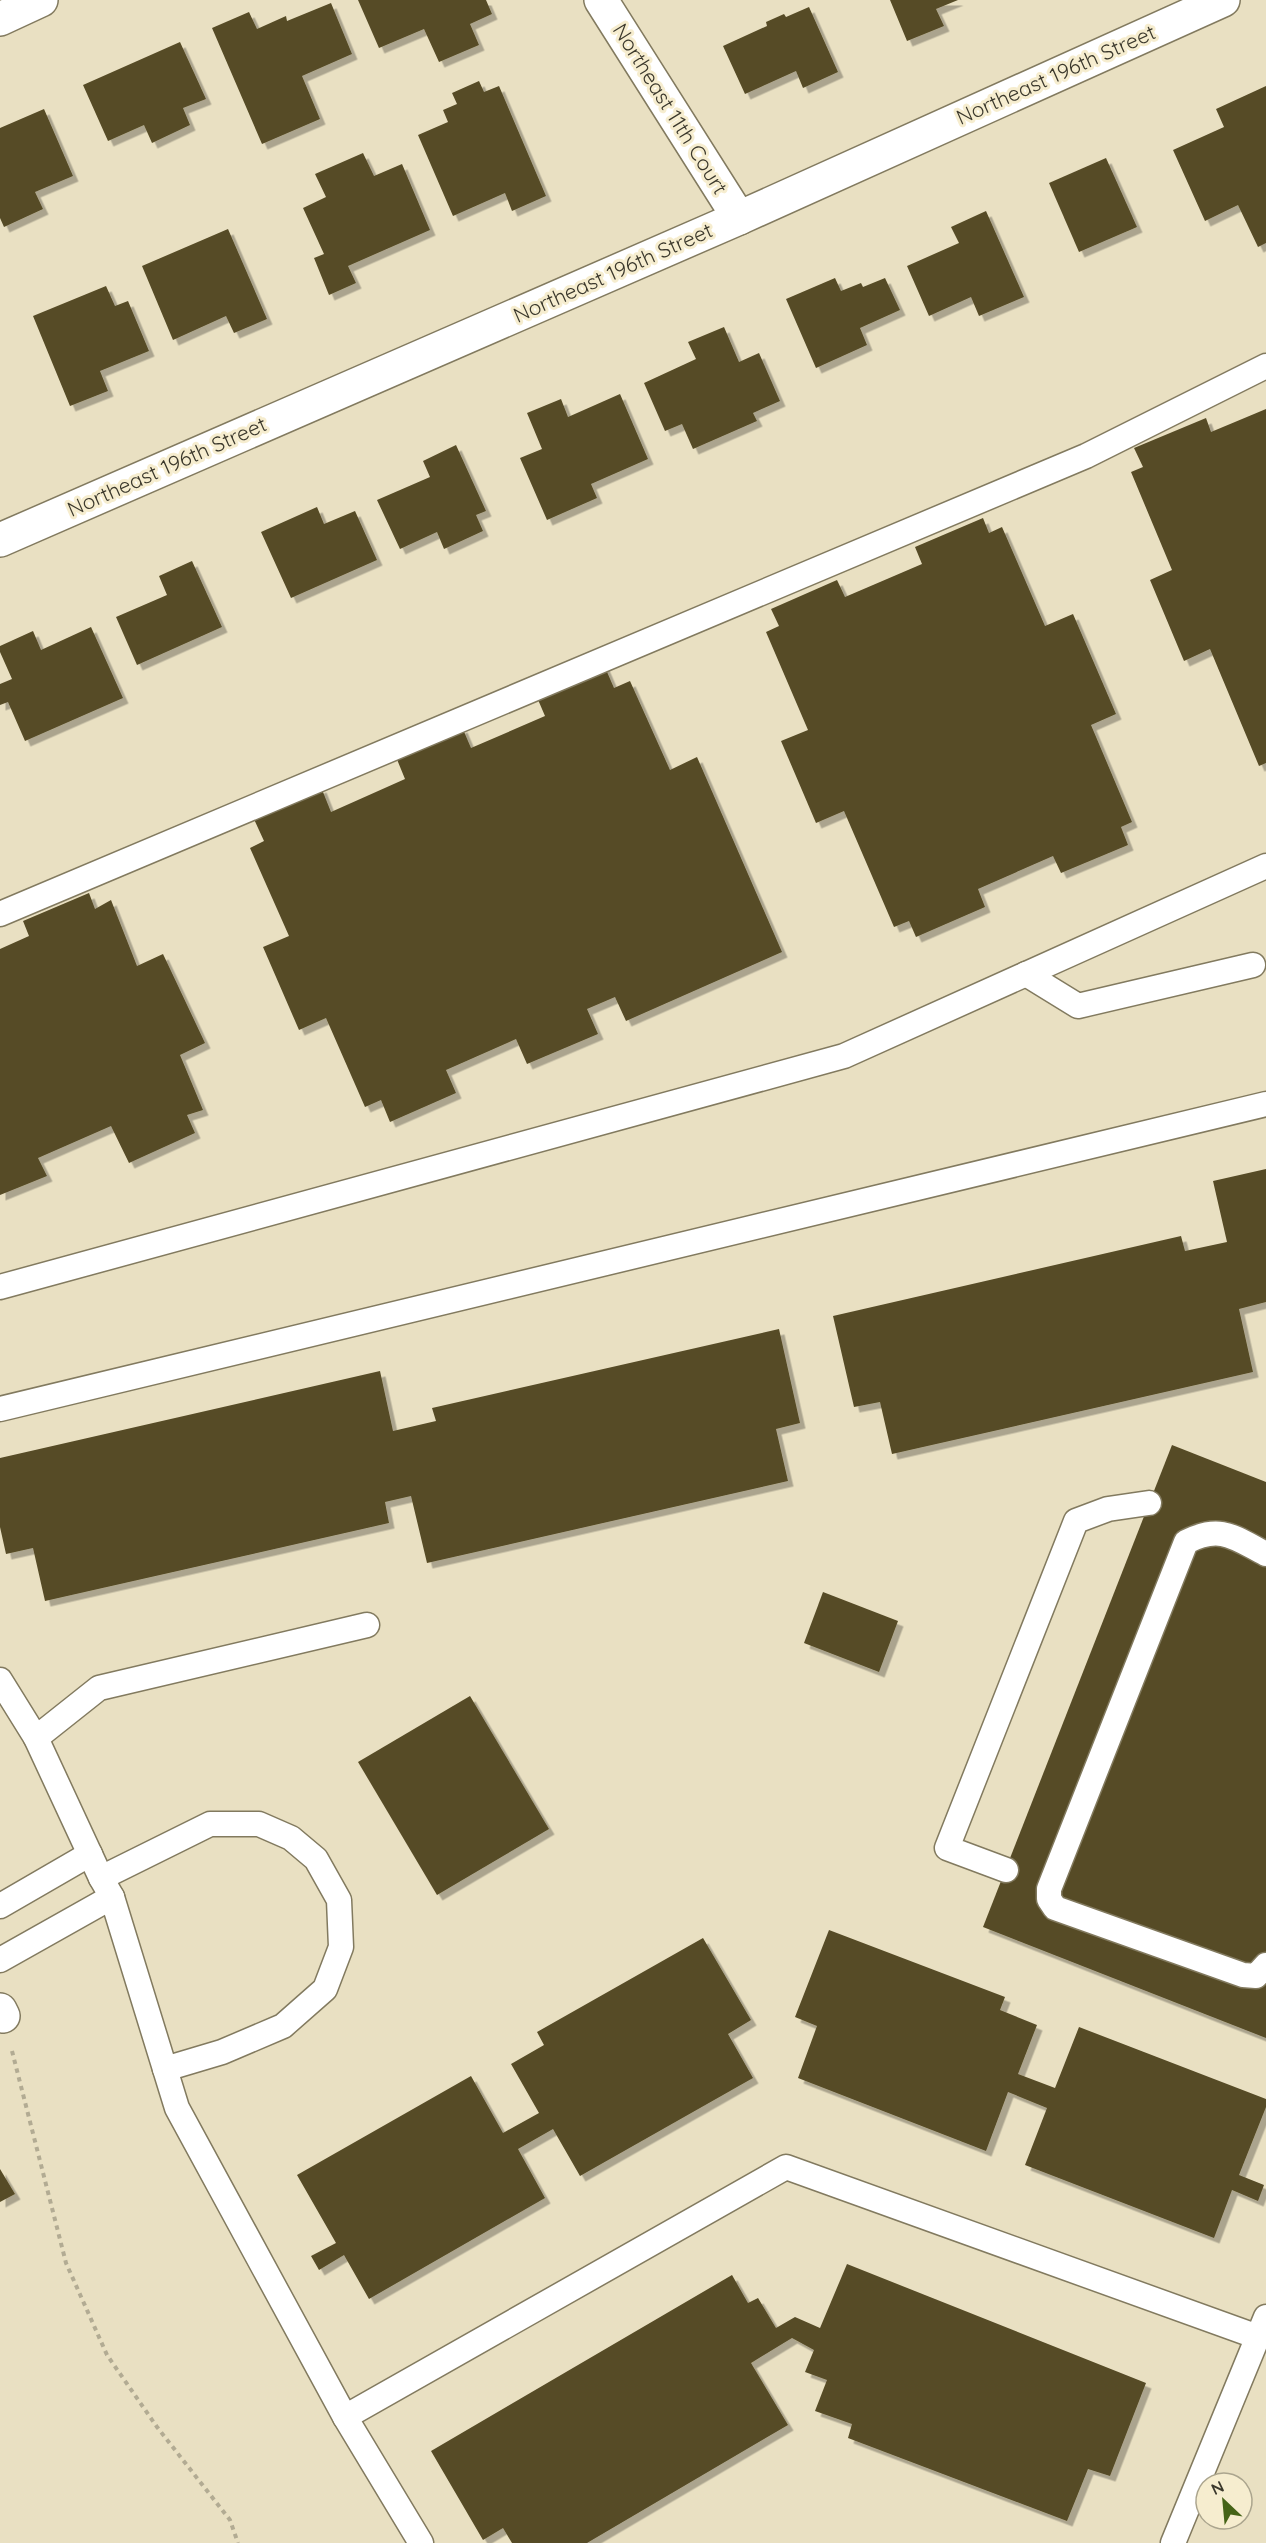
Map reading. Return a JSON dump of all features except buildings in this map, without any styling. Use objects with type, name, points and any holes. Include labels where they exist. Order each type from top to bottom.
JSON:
[{"type":"street","points":[[2,12],[41,0]]},
{"type":"street","name":"Northeast 11th Court","points":[[601,0],[738,218]]},
{"type":"street","name":"Northeast 196th Street","points":[[0,540],[738,218],[1223,0]]},
{"type":"lane","points":[[0,914],[1077,460],[1266,366]]},
{"type":"lane","points":[[0,1287],[843,1056],[1266,866]]},
{"type":"lane","points":[[1026,974],[1078,1006],[1253,965]]},
{"type":"lane","points":[[0,1409],[1266,1104]]},
{"type":"lane","points":[[1006,1870],[947,1848],[951,1837],[1076,1521],[1108,1509],[1149,1503]]},
{"type":"lane","points":[[1266,1554],[1227,1533],[1203,1533],[1186,1542],[1049,1889],[1049,1899],[1055,1908],[1244,1975],[1256,1976],[1266,1965]]},
{"type":"lane","points":[[36,1738],[99,1688],[367,1625]]},
{"type":"lane","points":[[0,1680],[36,1738],[107,1888],[177,2108],[345,2417],[421,2543]]},
{"type":"lane","points":[[0,1960],[107,1888],[210,1824],[259,1824],[291,1838],[316,1859],[339,1900],[341,1947],[325,1989],[283,2026],[222,2052],[165,2069]]},
{"type":"lane","points":[[0,1906],[90,1854]]},
{"type":"lane","points":[[345,2417],[786,2168],[1262,2327],[1173,2543]]},
{"type":"path","points":[[2,2013],[66,2263],[107,2355],[158,2427],[230,2520],[238,2543]]}]
